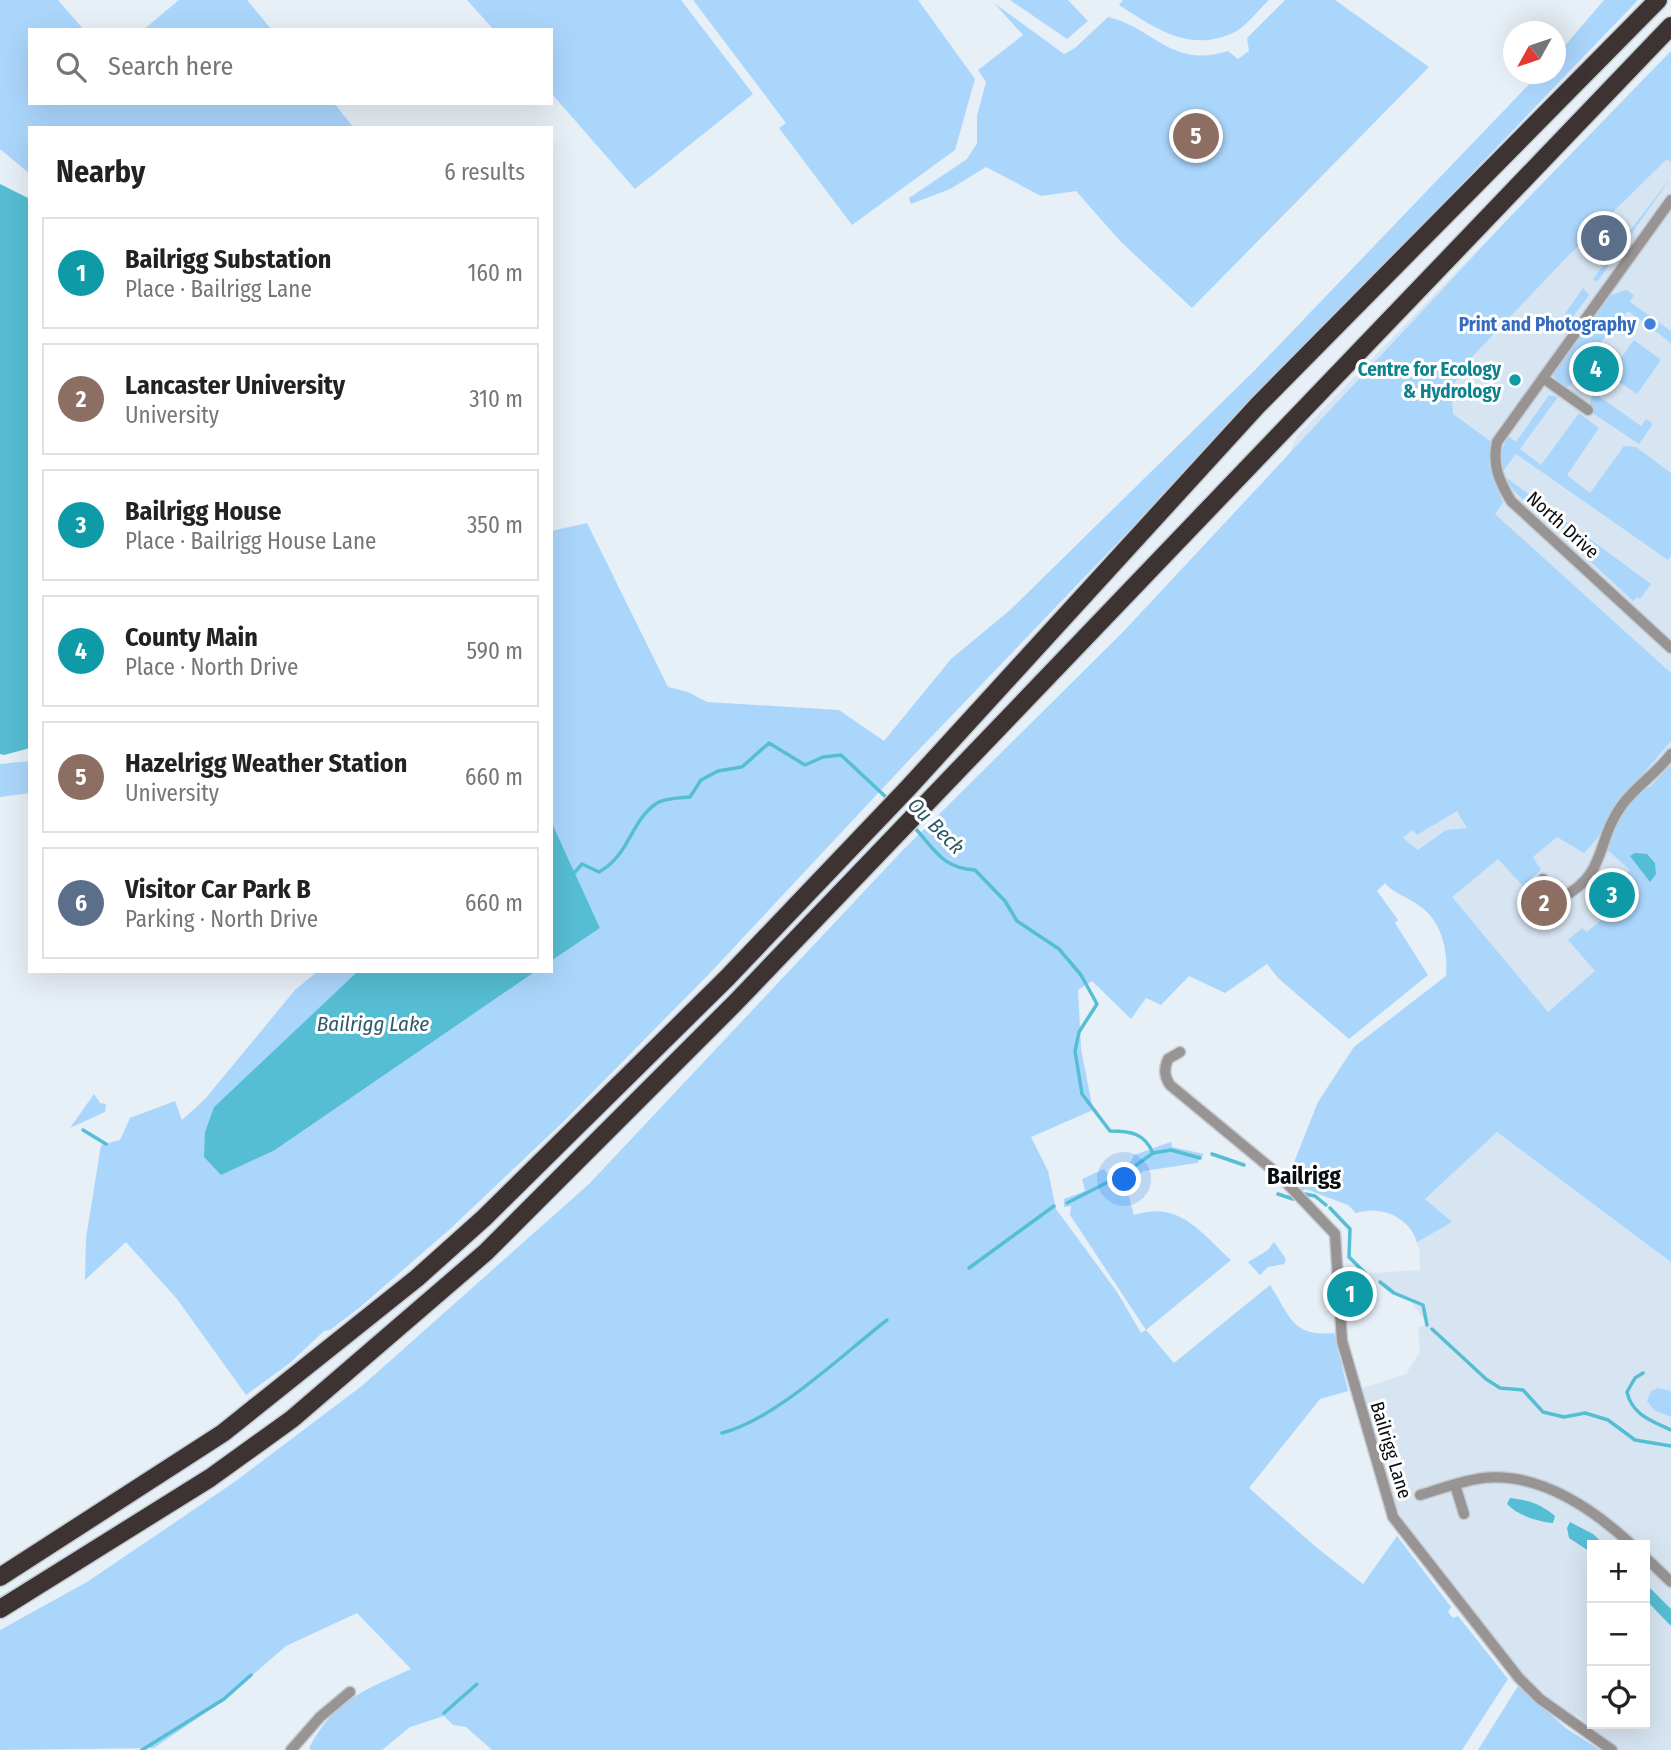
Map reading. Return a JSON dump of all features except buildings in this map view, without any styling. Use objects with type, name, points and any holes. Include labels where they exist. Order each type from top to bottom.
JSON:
[{"type":"highway","points":[[0,1577],[223,1433],[417,1278],[484,1218],[727,978],[909,788],[1258,405],[1658,0]]},
{"type":"highway","points":[[0,1609],[210,1478],[292,1419],[414,1317],[486,1252],[736,1002],[892,841],[1671,26]]},
{"type":"street","name":"North Drive","points":[[1671,201],[1497,442],[1493,458],[1511,501],[1671,648]]},
{"type":"street","points":[[1543,378],[1588,410]]},
{"type":"street","points":[[1543,879],[1553,895],[1560,898],[1583,884],[1596,868],[1609,829],[1622,805],[1658,772],[1671,754]]},
{"type":"street","name":"Bailrigg Lane","points":[[1180,1052],[1168,1059],[1165,1066],[1170,1085],[1265,1163],[1323,1217],[1335,1234],[1342,1341],[1393,1517],[1519,1678],[1539,1699],[1612,1750]]},
{"type":"street","points":[[1420,1495],[1455,1485],[1501,1478],[1541,1485],[1584,1509],[1625,1540]]},
{"type":"street","points":[[1455,1485],[1464,1514]]},
{"type":"street","points":[[1650,1563],[1671,1583]]},
{"type":"street","points":[[291,1750],[320,1717],[350,1692]]},
{"type":"shaded area","points":[[0,0],[58,0],[82,28],[28,28],[28,105],[336,105],[352,126],[28,126],[28,172],[0,149]]},
{"type":"shaded area","points":[[179,0],[247,0],[270,28],[145,28]]},
{"type":"shaded area","points":[[467,0],[681,0],[753,94],[635,189],[553,95],[553,28],[492,28]]},
{"type":"shaded area","points":[[693,0],[918,0],[975,79],[955,150],[852,225],[779,128],[786,123]]},
{"type":"shaded area","points":[[1010,0],[1068,0],[1088,21],[1067,39]]},
{"type":"shaded area","points":[[1123,0],[1269,0],[1233,33],[1202,40],[1187,39],[1159,29],[1119,5]]},
{"type":"shaded area","points":[[1285,0],[1335,0],[1429,67],[1192,308],[1121,242],[1076,191],[1041,196],[986,167],[950,189],[911,204],[909,198],[967,159],[977,143],[977,116],[986,82],[978,70],[1023,35],[994,3],[1064,54],[1075,48],[1108,17],[1139,29],[1177,51],[1208,55],[1228,51],[1238,59],[1249,51],[1247,38]]},
{"type":"shaded area","points":[[1604,0],[1638,0],[1566,75],[1566,44]]},
{"type":"shaded area","points":[[1671,51],[1671,1750],[1618,1750],[1593,1729],[1650,1729],[1650,1540],[1587,1540],[1587,1724],[1577,1715],[1566,1713],[1525,1677],[1397,1511],[1360,1389],[1406,1374],[1420,1352],[1418,1327],[1425,1325],[1423,1317],[1410,1301],[1391,1294],[1377,1281],[1342,1284],[1341,1275],[1420,1270],[1419,1248],[1411,1228],[1392,1214],[1368,1209],[1356,1213],[1348,1205],[1306,1189],[1301,1191],[1293,1175],[1295,1160],[1318,1102],[1354,1047],[1446,976],[1448,953],[1437,925],[1428,912],[1386,883],[1376,891],[1362,872],[1412,830],[1417,835],[1457,810],[1463,818],[1287,459],[1297,436]]},
{"type":"shaded area","points":[[1671,51],[1671,162],[1667,159],[1564,260],[1474,355],[1451,388],[1453,414],[1493,443],[1489,466],[1503,503],[1495,514],[1671,673],[1671,741],[1617,804],[1596,840],[1584,853],[1557,837],[1533,857],[1541,870],[1523,886],[1498,859],[1452,897],[1548,1012],[1595,971],[1568,940],[1582,928],[1587,932],[1638,889],[1626,874],[1630,870],[1603,846],[1609,829],[1638,788],[1650,787],[1671,764],[1671,1262],[1497,1132],[1425,1199],[1452,1222],[1417,1242],[1401,1219],[1375,1210],[1356,1213],[1348,1205],[1306,1189],[1301,1191],[1295,1186],[1295,1160],[1318,1102],[1354,1047],[1446,976],[1446,956],[1438,927],[1426,911],[1385,883],[1377,891],[1398,920],[1395,923],[1428,975],[1349,1039],[1278,978],[1267,964],[1225,993],[1189,976],[1161,1005],[1146,998],[1131,1019],[1092,981],[1078,990],[1081,1049],[1093,1110],[1031,1137],[1048,1171],[1056,1209],[1117,1292],[1141,1333],[1146,1330],[1174,1363],[1270,1285],[1288,1315],[1301,1328],[1309,1332],[1334,1333],[1348,1391],[1320,1399],[1249,1488],[1363,1584],[1397,1536],[1451,1607],[1448,1612],[1453,1618],[1458,1616],[1508,1679],[1462,1750],[492,1750],[466,1727],[453,1725],[444,1716],[410,1727],[382,1750],[311,1750],[309,1748],[319,1731],[340,1707],[364,1691],[411,1669],[357,1613],[286,1646],[224,1700],[154,1748],[0,1750],[0,1630],[87,1582],[233,1483],[363,1385],[589,1184],[902,851],[1123,632],[1510,217]],"holes":[[[1457,811],[1467,828],[1446,830],[1418,850],[1403,838],[1412,830],[1417,835]]]},
{"type":"shaded area","points":[[1529,84],[1557,84],[910,759],[710,973],[562,1123],[450,1229],[359,1308],[330,1330],[324,1331],[291,1362],[246,1395],[177,1299],[126,1242],[85,1280],[86,1238],[101,1145],[120,1140],[130,1118],[175,1101],[182,1120],[205,1099],[295,990],[316,973],[356,973],[214,1107],[275,1150],[533,973],[553,973],[553,960],[600,928],[553,825],[553,531],[587,523],[668,687],[688,692],[707,702],[839,710],[884,741],[951,659],[1009,611],[1256,369]]},
{"type":"shaded area","points":[[1668,182],[1597,282],[1593,279]]},
{"type":"shaded area","points":[[1583,288],[1589,295],[1564,329],[1557,330],[1555,328]]},
{"type":"shaded area","points":[[1626,290],[1634,295],[1630,302],[1671,331],[1671,343],[1628,311],[1572,375],[1573,383],[1568,387],[1562,386],[1552,374],[1611,295]]},
{"type":"shaded area","points":[[1634,340],[1661,360],[1637,394],[1609,375]]},
{"type":"shaded area","points":[[1593,392],[1641,426],[1646,419],[1653,424],[1639,444],[1588,410]]},
{"type":"shaded area","points":[[1549,395],[1558,397],[1520,449],[1541,465],[1579,413],[1599,428],[1567,475],[1590,493],[1624,446],[1636,447],[1671,473],[1671,556],[1668,560],[1516,454],[1501,474],[1499,457],[1508,436],[1516,442]]},
{"type":"shaded area","points":[[1504,476],[1651,584],[1640,599],[1637,597],[1633,601],[1563,536],[1566,532],[1557,524],[1553,528],[1514,491]]},
{"type":"shaded area","points":[[28,761],[28,793],[0,797],[0,764]]},
{"type":"shaded area","points":[[94,1094],[100,1103],[106,1104],[105,1112],[70,1128]]},
{"type":"shaded area","points":[[1171,1142],[1172,1147],[1204,1154],[1197,1163],[1144,1171],[1125,1183],[1134,1215],[1150,1211],[1177,1215],[1199,1230],[1231,1260],[1146,1330],[1070,1215],[1071,1206],[1064,1207],[1064,1199],[1085,1191],[1082,1179],[1104,1169],[1110,1177],[1127,1169],[1134,1155]]},
{"type":"shaded area","points":[[1274,1242],[1286,1259],[1284,1264],[1268,1267],[1260,1275],[1248,1262],[1268,1250]]},
{"type":"shaded area","points":[[1658,1388],[1671,1391],[1671,1417],[1654,1410],[1647,1401],[1651,1391]]},
{"type":"shaded area","points":[[1518,1686],[1567,1729],[1600,1750],[1478,1750]]},
{"type":"water","points":[[0,184],[28,198],[28,749],[0,754]]},
{"type":"water","points":[[553,825],[600,928],[553,960]]},
{"type":"water","points":[[1635,853],[1647,854],[1655,863],[1656,874],[1650,882],[1630,856]]},
{"type":"water","name":"Bailrigg Lake","points":[[356,973],[533,973],[275,1150],[221,1175],[204,1157],[205,1132],[214,1107]]},
{"type":"water","points":[[1510,1498],[1545,1508],[1555,1516],[1553,1523],[1522,1515],[1507,1504]]},
{"type":"water","points":[[1570,1522],[1600,1540],[1587,1540],[1587,1550],[1569,1538],[1567,1528]]},
{"type":"water","points":[[1650,1588],[1671,1609],[1671,1626],[1650,1604]]},
{"type":"waterway","name":"Ou Beck","points":[[575,872],[582,864],[599,872],[617,857],[641,819],[657,803],[690,797],[701,780],[718,771],[742,767],[769,743],[805,765],[823,757],[841,755],[889,800]]},
{"type":"waterway","name":"Ou Beck","points":[[913,826],[946,861],[954,866],[975,870],[1005,901],[1017,921],[1059,949],[1081,975],[1097,1004],[1079,1032],[1075,1051],[1082,1094],[1110,1131],[1136,1134],[1153,1153],[1171,1150],[1200,1158]]},
{"type":"waterway","points":[[83,1130],[106,1144]]},
{"type":"waterway","points":[[1135,1166],[1153,1153]]},
{"type":"waterway","name":"Ou Beck","points":[[1212,1154],[1244,1165]]},
{"type":"waterway","points":[[1067,1203],[1112,1180]]},
{"type":"waterway","name":"Ou Beck","points":[[1278,1194],[1293,1199]]},
{"type":"waterway","name":"Ou Beck","points":[[1305,1194],[1315,1196],[1326,1205]]},
{"type":"waterway","points":[[969,1268],[1054,1206]]},
{"type":"waterway","name":"Ou Beck","points":[[1330,1208],[1350,1229],[1349,1257],[1365,1273]]},
{"type":"waterway","name":"Ou Beck","points":[[1380,1282],[1394,1293],[1423,1305],[1427,1325]]},
{"type":"waterway","points":[[722,1433],[743,1426],[786,1400],[887,1320]]},
{"type":"waterway","name":"Ou Beck","points":[[1432,1329],[1486,1379],[1500,1388],[1523,1390],[1543,1412],[1564,1417],[1585,1413],[1608,1420],[1635,1440],[1671,1446]]},
{"type":"waterway","points":[[1643,1373],[1635,1378],[1627,1392],[1630,1400],[1638,1412],[1671,1430]]},
{"type":"waterway","points":[[142,1750],[224,1699],[251,1675]]},
{"type":"waterway","points":[[444,1713],[477,1684]]},
{"type":"place","name":"Hazelrigg Weather Station","points":[[1196,136]]},
{"type":"place","name":"Visitor Car Park B","points":[[1604,238]]},
{"type":"place","name":"Print and Photography","points":[[1650,324]]},
{"type":"place","name":"County Main","points":[[1596,369]]},
{"type":"place","name":"Centre for Ecology & Hydrology","points":[[1515,380]]},
{"type":"place","name":"Bailrigg House","points":[[1612,895]]},
{"type":"place","name":"Lancaster University","points":[[1544,903]]},
{"type":"place","name":"Bailrigg Substation","points":[[1350,1294]]},
{"type":"district","name":"Bailrigg","points":[[1304,1176]]}]
